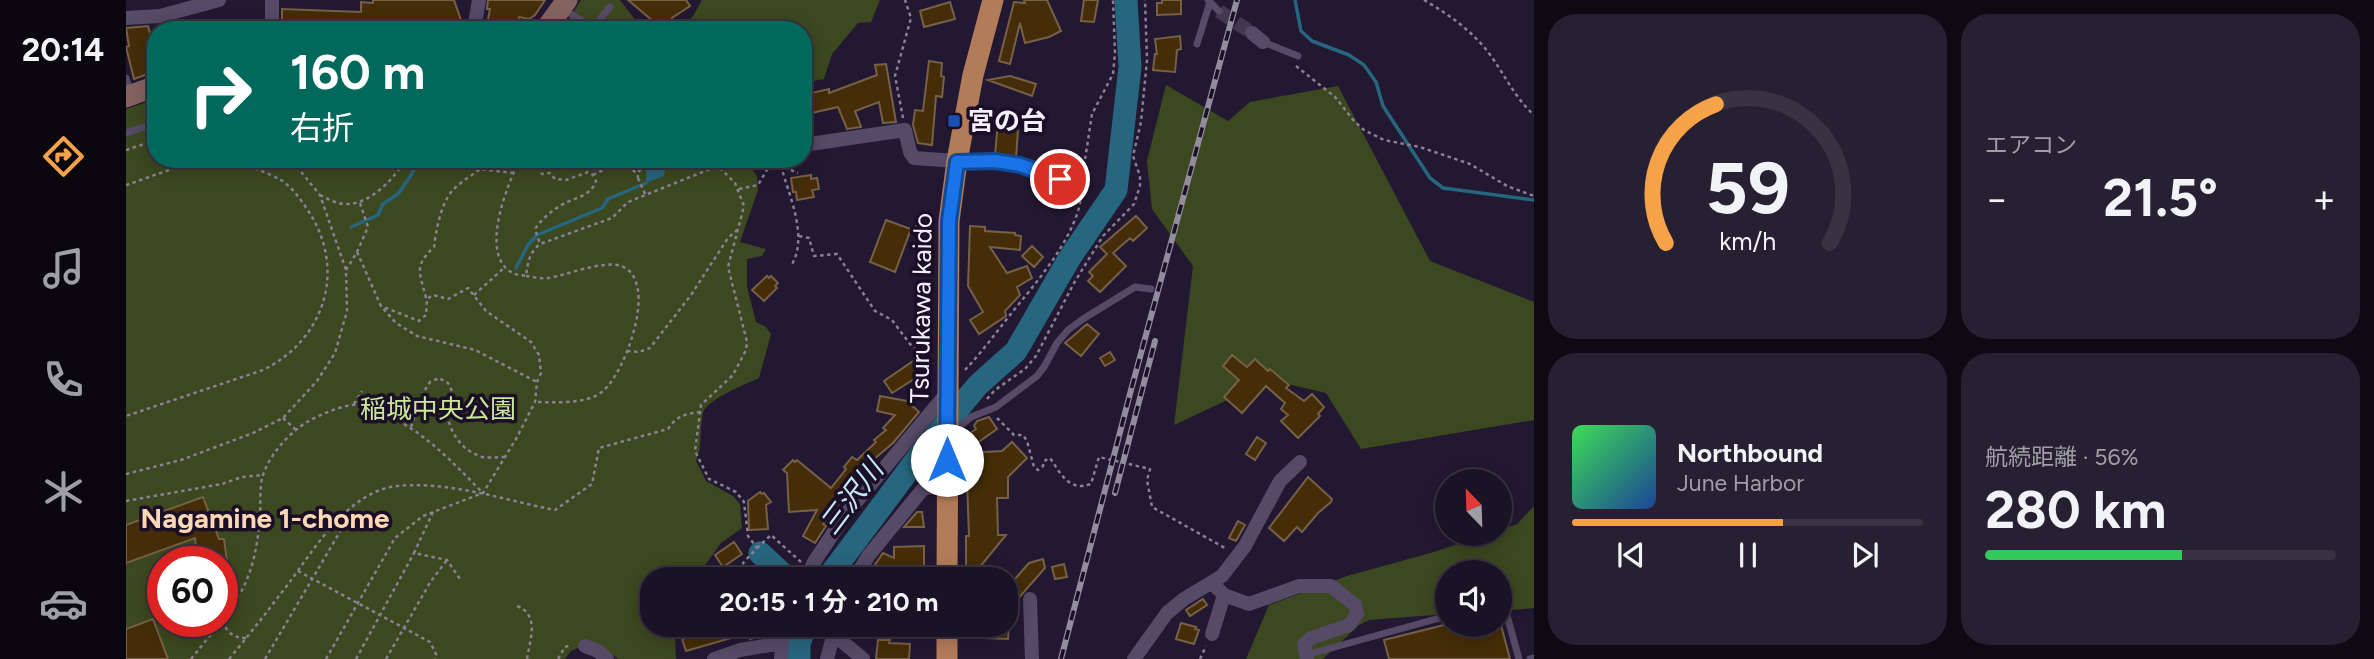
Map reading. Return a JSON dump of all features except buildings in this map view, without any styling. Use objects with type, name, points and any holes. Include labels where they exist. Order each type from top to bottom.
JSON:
[{"type":"main road","name":"Tsurukawa kaido","points":[[947,567],[949,221],[973,75],[993,0]]},
{"type":"main road","points":[[947,637],[947,659]]},
{"type":"street","points":[[126,18],[160,16],[219,0]]},
{"type":"street","points":[[272,0],[272,21]]},
{"type":"street","points":[[476,21],[479,0]]},
{"type":"street","points":[[552,21],[564,5]]},
{"type":"street","points":[[128,90],[147,87]]},
{"type":"street","points":[[812,144],[905,130],[914,158],[957,162]]},
{"type":"street","points":[[812,567],[846,514],[947,393]]},
{"type":"street","points":[[1133,659],[1167,613],[1184,598],[1222,576],[1280,481],[1300,462]]},
{"type":"street","points":[[862,567],[923,489],[947,483]]},
{"type":"street","points":[[1212,583],[1224,595],[1249,604],[1299,586],[1331,586],[1355,605],[1357,614],[1349,625],[1311,638],[1304,644],[1306,657]]},
{"type":"street","points":[[1212,634],[1224,595]]},
{"type":"street","points":[[1030,599],[1032,659]]},
{"type":"street","points":[[782,659],[783,637]]},
{"type":"street","points":[[827,659],[833,637]]},
{"type":"street","points":[[842,637],[863,659]]},
{"type":"street","points":[[714,659],[740,650],[782,643]]},
{"type":"street","points":[[584,646],[598,651],[607,659]]},
{"type":"lane","points":[[1197,44],[1209,1],[1219,11]]},
{"type":"lane","points":[[564,5],[584,21]]},
{"type":"lane","points":[[598,21],[607,10]]},
{"type":"lane","points":[[1257,38],[1298,56]]},
{"type":"lane","points":[[126,133],[147,126]]},
{"type":"lane","points":[[957,162],[1007,163],[1060,179],[1082,181]]},
{"type":"lane","points":[[947,433],[971,417],[990,410],[1037,376],[1057,343],[1083,319],[1135,287],[1150,289]]},
{"type":"lane","points":[[1306,657],[1435,619]]},
{"type":"lane","points":[[1512,634],[1519,659]]},
{"type":"path","points":[[905,0],[911,18],[895,76],[905,130]]},
{"type":"path","points":[[964,370],[1040,278],[1066,238],[1080,208],[1093,114],[1113,74],[1113,0]]},
{"type":"path","points":[[971,417],[995,390],[1025,369],[1036,356],[1074,283],[1103,236],[1134,204],[1140,176],[1133,156],[1141,122],[1147,60],[1145,0]]},
{"type":"path","points":[[1424,0],[1472,34],[1489,53],[1515,94],[1534,115]]},
{"type":"path","points":[[607,10],[615,21]]},
{"type":"path","points":[[1293,63],[1335,97],[1364,130],[1384,140],[1413,145],[1470,164],[1507,186],[1534,196]]},
{"type":"path","points":[[126,150],[147,143]]},
{"type":"path","points":[[126,185],[179,168]]},
{"type":"path","points":[[126,416],[278,363],[293,351],[310,330],[320,311],[328,266],[325,246],[307,209],[296,193],[281,181],[249,168]]},
{"type":"path","points":[[126,474],[181,460],[253,433],[283,418],[317,381],[335,353],[347,311],[346,270],[320,195],[297,168]]},
{"type":"path","points":[[320,195],[340,203],[360,202],[390,182],[401,168]]},
{"type":"path","points":[[516,168],[503,198],[497,236],[500,258],[505,267],[511,272],[544,279],[618,265],[629,271],[640,300],[627,351],[613,379],[603,391],[586,399],[535,402]]},
{"type":"path","points":[[540,168],[542,173],[550,173],[555,179],[566,180],[588,172],[596,181],[590,192],[559,206],[542,220],[535,229],[540,244]]},
{"type":"path","points":[[593,175],[605,168]]},
{"type":"path","points":[[632,168],[645,194]]},
{"type":"path","points":[[638,177],[638,172],[642,168]]},
{"type":"path","points":[[526,276],[528,261],[533,250],[540,244],[612,218],[628,202],[712,168]]},
{"type":"path","points":[[718,168],[739,189],[744,206],[728,267],[747,336],[746,350],[733,375],[701,405],[695,451],[709,479],[736,492],[744,502],[748,536],[757,548]]},
{"type":"path","points":[[739,189],[758,185],[768,168]]},
{"type":"path","points":[[781,168],[799,236],[798,255],[791,266]]},
{"type":"path","points":[[785,168],[798,173]]},
{"type":"path","points":[[381,306],[419,321],[426,315],[427,299],[419,267],[434,247],[447,199],[453,190],[480,169],[513,173]]},
{"type":"path","points":[[346,270],[368,226],[360,202]]},
{"type":"path","points":[[627,351],[639,352],[650,348],[691,295],[727,239],[738,229]]},
{"type":"path","points":[[799,236],[809,238],[814,256],[837,254],[875,311],[892,320],[909,344],[932,364]]},
{"type":"path","points":[[357,252],[381,306],[396,323],[417,336],[475,350],[537,382]]},
{"type":"path","points":[[474,295],[505,267]]},
{"type":"path","points":[[326,659],[395,538],[423,516],[483,493],[535,402],[541,373],[539,355],[531,342],[486,311],[468,288],[448,299],[433,295],[427,299]]},
{"type":"path","points":[[411,427],[415,415],[425,403],[423,393],[430,382],[439,378],[448,383],[452,391],[447,401],[447,414],[461,446],[479,457],[505,457]]},
{"type":"path","points":[[354,404],[362,391]]},
{"type":"path","points":[[238,599],[253,568],[257,551],[263,475],[272,457],[295,429],[316,417],[354,404],[377,411],[411,427],[447,457],[483,493]]},
{"type":"path","points":[[990,410],[1014,435],[1023,435],[1034,467],[1038,470],[1044,461],[1050,458],[1068,483],[1074,486],[1091,484],[1098,457],[1150,469],[1147,480],[1152,507],[1237,555]]},
{"type":"path","points":[[229,659],[326,533],[367,497],[396,486],[429,486],[483,493],[555,510],[592,484],[599,448],[668,429],[674,419],[700,412]]},
{"type":"path","points":[[283,418],[295,429]]},
{"type":"path","points":[[126,501],[263,475]]},
{"type":"path","points":[[265,659],[355,505]]},
{"type":"path","points":[[356,659],[414,553],[433,512]]},
{"type":"path","points":[[747,567],[743,563],[771,535],[804,567]]},
{"type":"path","points":[[414,553],[447,561],[460,579]]},
{"type":"path","points":[[386,659],[431,581],[447,561]]},
{"type":"path","points":[[298,571],[430,642],[436,654],[435,659]]},
{"type":"path","points":[[517,606],[531,615],[532,629],[527,659]]},
{"type":"path","points":[[191,659],[209,637]]},
{"type":"path","points":[[235,637],[247,638]]},
{"type":"path","points":[[558,659],[570,645],[584,646]]},
{"type":"green space","points":[[581,0],[620,0],[636,21],[568,21]]},
{"type":"green space","points":[[702,0],[880,0],[871,22],[858,23],[832,54],[824,79],[812,81],[812,21],[688,21]]},
{"type":"green space","points":[[1166,85],[1228,121],[1250,102],[1338,86],[1430,261],[1534,302],[1534,420],[1361,449],[1326,393],[1270,380],[1174,425],[1193,266],[1152,209],[1147,161]]},
{"type":"green space","name":"稲城中央公園","points":[[147,102],[147,168],[751,168],[757,176],[758,190],[740,242],[766,249],[762,256],[747,259],[747,287],[756,322],[766,327],[771,334],[759,378],[712,402],[703,413],[696,461],[706,481],[733,496],[740,504],[742,528],[721,543],[704,567],[640,567],[640,637],[675,637],[676,659],[618,659],[601,646],[589,643],[571,651],[565,659],[126,659],[126,109]]},
{"type":"green space","points":[[1534,506],[1534,608],[1512,610],[1512,560],[1435,560],[1435,615],[1369,620],[1359,625],[1323,659],[1246,659],[1269,605],[1347,576],[1452,546],[1512,546],[1512,526]]},
{"type":"water","points":[[665,168],[664,176],[646,183],[646,169]]},
{"type":"waterway","points":[[836,567],[923,451],[978,385],[1016,351],[1069,259],[1116,190],[1130,67],[1126,0]]},
{"type":"waterway","points":[[1295,0],[1301,31],[1312,41],[1349,55],[1364,65],[1376,82],[1383,106],[1430,178],[1443,188],[1534,200]]},
{"type":"waterway","points":[[351,227],[378,215],[383,204],[398,194],[415,168]]},
{"type":"waterway","points":[[516,268],[528,245],[537,235],[602,208],[608,199],[646,183]]},
{"type":"waterway","points":[[760,553],[775,567]]},
{"type":"waterway","name":"三沢川","points":[[799,659],[801,637]]},
{"type":"tunnel","points":[[1219,11],[1252,33]]},
{"type":"railway","points":[[1061,659],[1237,0]]},
{"type":"railway","points":[[1115,493],[1155,341]]},
{"type":"place","name":"宮の台","points":[[954,121]]},
{"type":"district","name":"Nagamine 1-chome","points":[[265,518]]},
{"type":"route","points":[[947,460],[949,221],[957,162],[995,161],[1020,165],[1060,179]]}]
